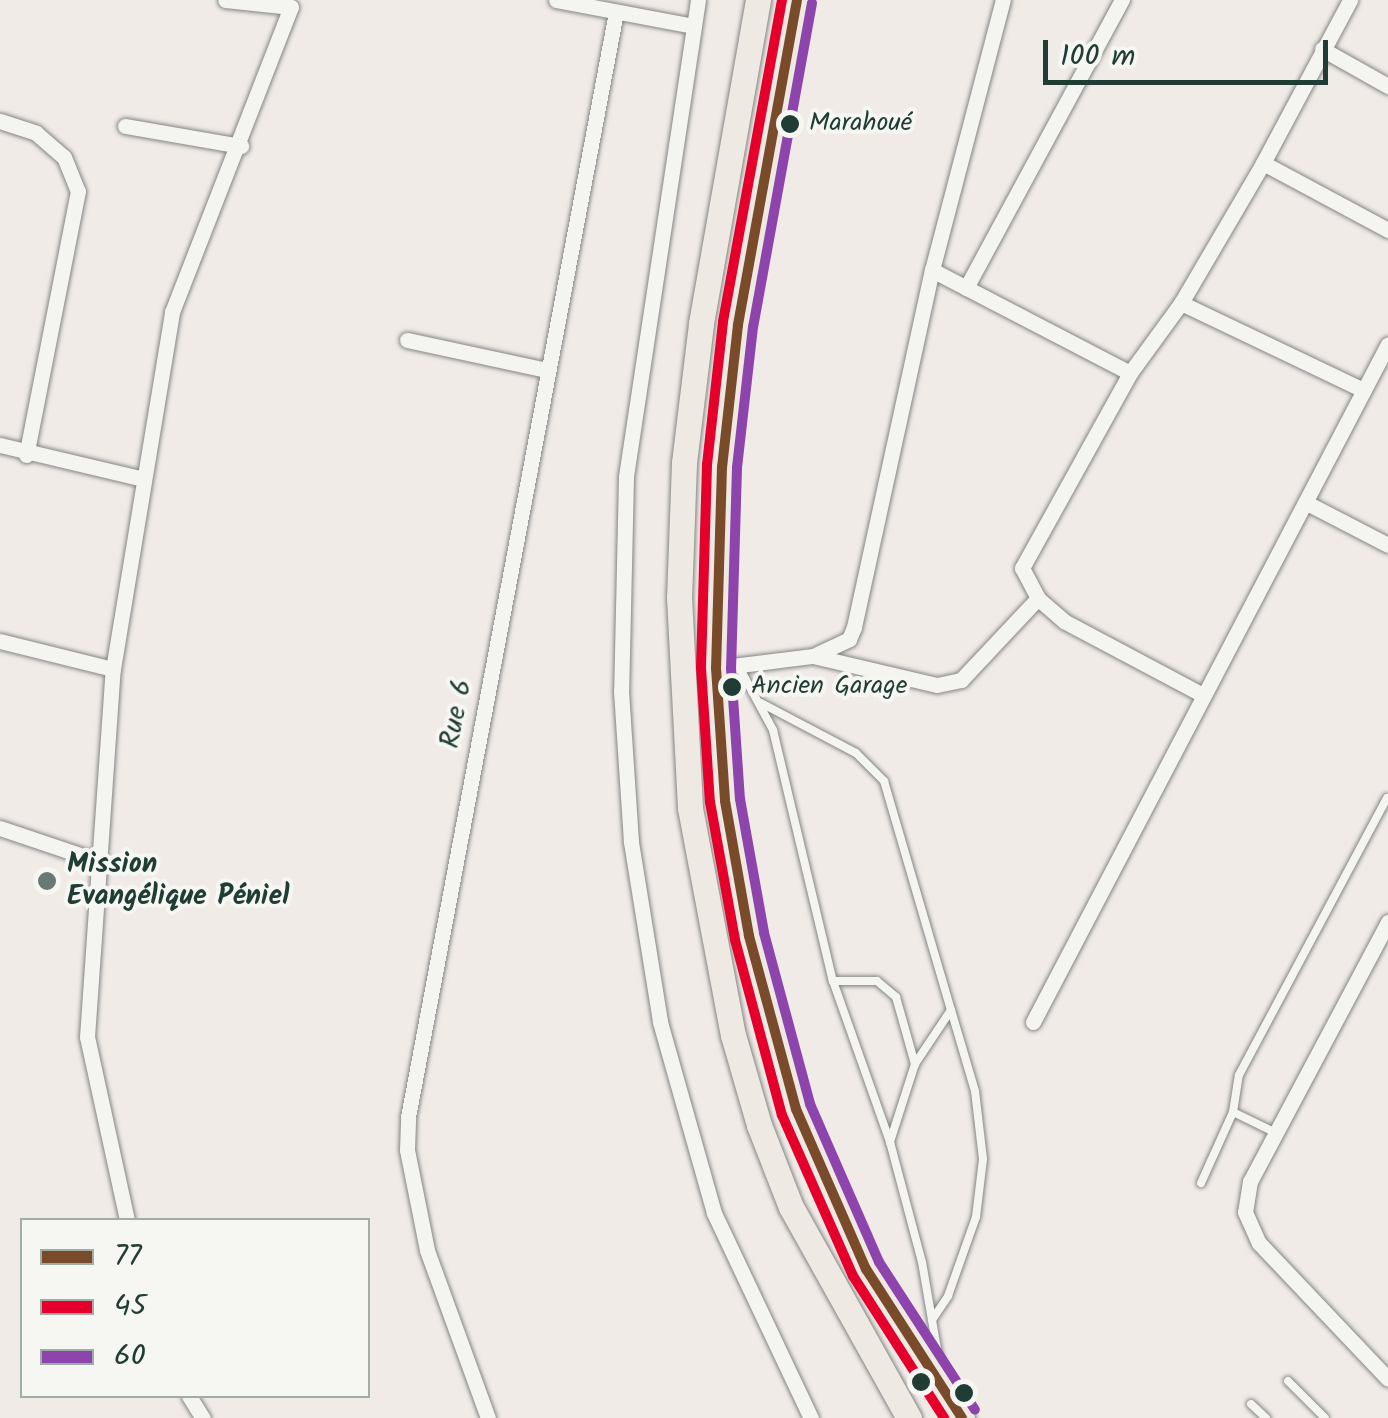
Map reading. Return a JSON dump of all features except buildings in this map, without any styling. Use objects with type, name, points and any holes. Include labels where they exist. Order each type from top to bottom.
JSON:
[{"type":"main road","points":[[758,0],[700,324],[684,463],[679,596],[690,808],[729,1018],[759,1125],[791,1207],[909,1418]]},
{"type":"main road","points":[[797,0],[738,325],[722,468],[728,667],[725,800],[749,936],[796,1109],[866,1269],[962,1418]]},
{"type":"street","points":[[127,1218],[86,1037],[113,669],[140,478],[172,312],[204,220],[241,146],[291,7],[224,0]]},
{"type":"street","points":[[556,0],[694,26]]},
{"type":"street","points":[[698,0],[626,476],[621,692],[631,842],[660,1022],[714,1214],[811,1418]]},
{"type":"street","points":[[728,667],[813,656],[849,639],[932,270],[1003,0]]},
{"type":"street","points":[[966,288],[1122,0]]},
{"type":"street","points":[[1203,695],[1097,642],[1038,598],[1022,568],[1026,554],[1130,373],[1181,304],[1263,163],[1350,0]]},
{"type":"street","name":"Rue 6","points":[[488,1418],[426,1250],[412,1188],[408,1116],[616,12]]},
{"type":"street","points":[[1322,49],[1388,86]]},
{"type":"street","points":[[0,122],[36,133],[64,157],[78,191],[26,455]]},
{"type":"street","points":[[125,126],[241,146]]},
{"type":"street","points":[[1263,163],[1388,230]]},
{"type":"street","points":[[932,270],[1130,373]]},
{"type":"street","points":[[1181,304],[1363,390]]},
{"type":"street","points":[[407,340],[547,370]]},
{"type":"street","points":[[1033,1022],[1388,344]]},
{"type":"street","points":[[0,446],[140,478]]},
{"type":"street","points":[[1307,503],[1388,546]]},
{"type":"street","points":[[813,656],[936,686],[961,680],[1038,598]]},
{"type":"street","points":[[0,642],[113,669]]},
{"type":"street","points":[[0,828],[101,862]]},
{"type":"street","points":[[1388,922],[1250,1182],[1245,1212],[1259,1242],[1388,1379]]},
{"type":"lane","points":[[728,667],[758,701],[773,730],[834,980],[890,1142],[932,1320],[944,1395]]},
{"type":"lane","points":[[758,701],[856,753],[884,781],[975,1091],[982,1159],[976,1217],[948,1296],[932,1320]]},
{"type":"lane","points":[[1201,1183],[1234,1112],[1239,1074],[1387,798]]},
{"type":"lane","points":[[834,980],[890,988],[915,1064]]},
{"type":"lane","points":[[890,1142],[915,1064],[952,1010]]},
{"type":"lane","points":[[1234,1112],[1276,1133]]},
{"type":"lane","points":[[1288,1381],[1326,1418]]},
{"type":"lane","points":[[1251,1404],[1266,1418]]},
{"type":"transit line","name":"45","points":[[782,0],[723,322],[707,465],[701,668],[710,802],[735,940],[782,1115],[853,1276],[944,1418]]},
{"type":"transit line","name":"77","points":[[797,0],[738,325],[722,467],[716,668],[725,801],[749,936],[796,1109],[866,1269],[962,1418]]},
{"type":"transit line","name":"60","points":[[812,3],[753,327],[737,468],[731,668],[740,799],[764,933],[810,1104],[879,1262],[975,1410]]},
{"type":"place","name":"Marahoué","points":[[790,124]]},
{"type":"place","name":"Ancien Garage","points":[[732,687]]},
{"type":"place","name":"Mission Evangélique Péniel","points":[[47,881]]}]
